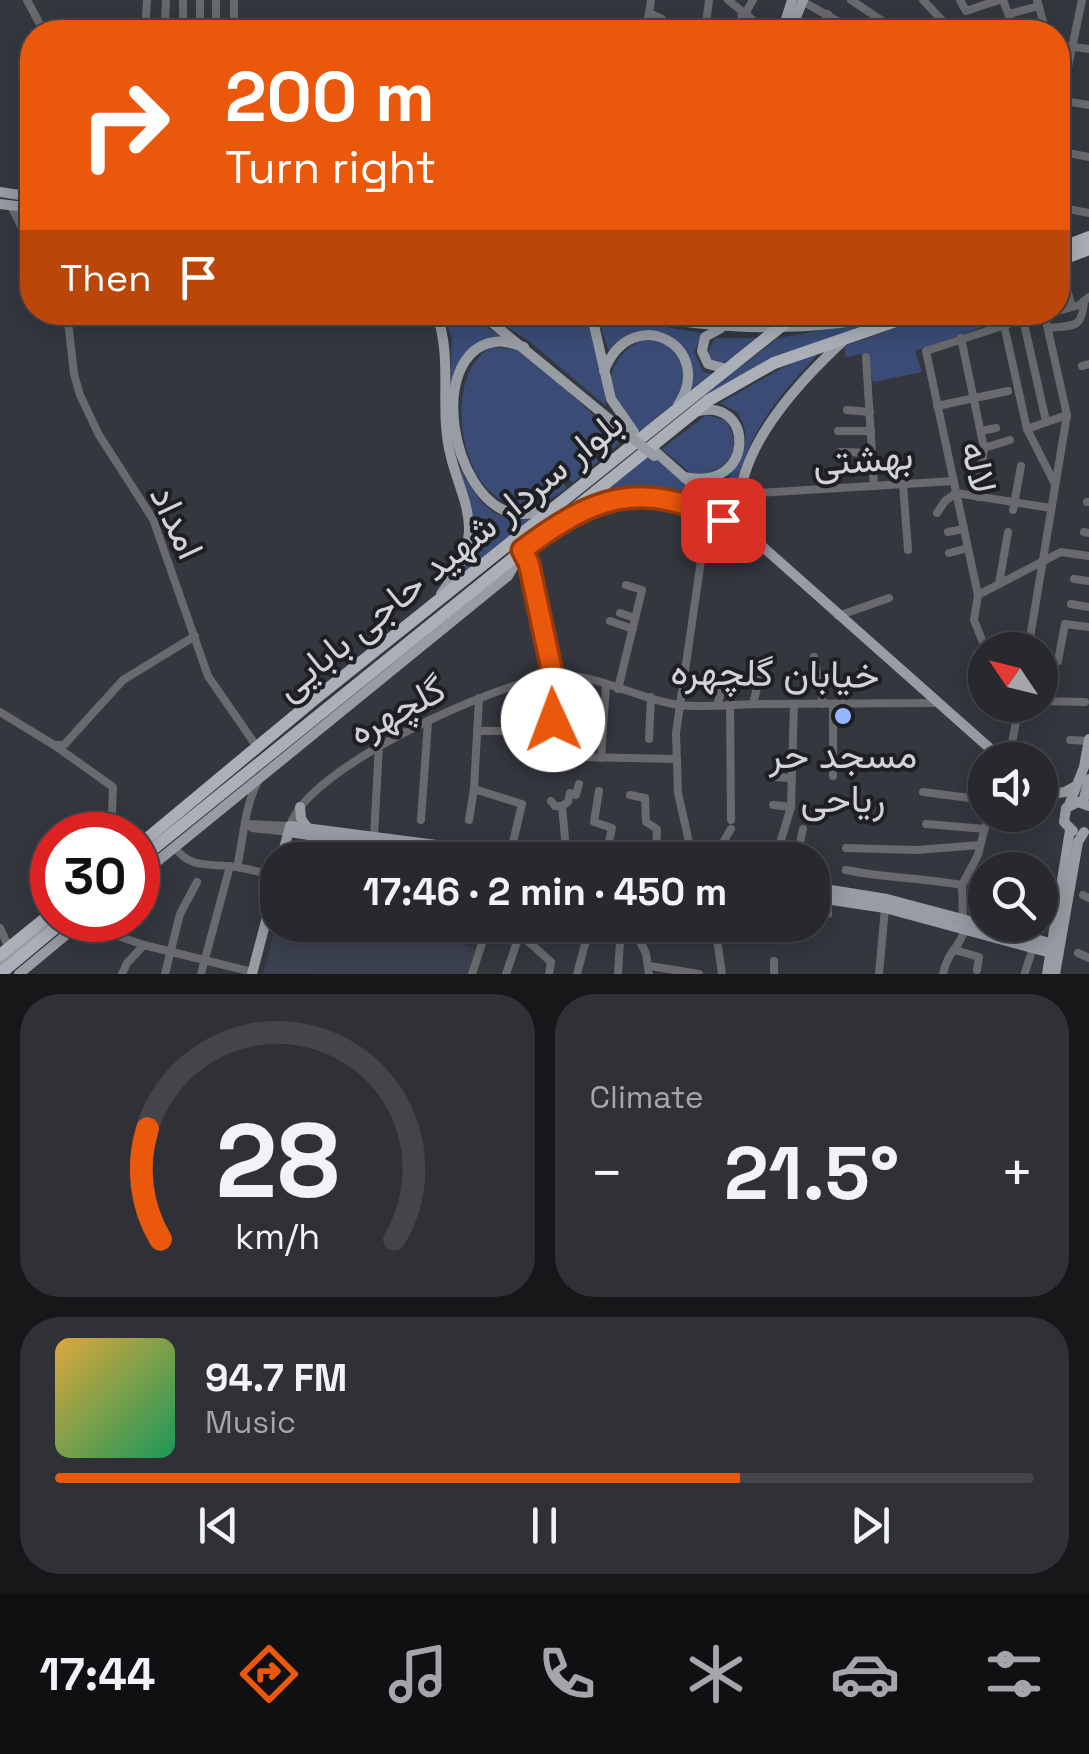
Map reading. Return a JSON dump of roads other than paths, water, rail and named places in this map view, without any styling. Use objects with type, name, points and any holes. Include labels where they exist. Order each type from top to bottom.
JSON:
[{"type":"highway","name":"بلوار سردار شهید حاجی بابایی","points":[[160,828],[783,325]]},
{"type":"highway","name":"بلوار سردار شهید حاجی بابایی","points":[[160,848],[380,666],[396,660],[522,550],[694,412],[774,364],[884,325]]},
{"type":"highway","points":[[372,653],[380,666]]},
{"type":"highway","points":[[0,974],[30,941]]},
{"type":"highway","points":[[10,963],[37,942]]},
{"type":"main road","points":[[431,608],[465,554],[469,530],[446,431],[447,351],[440,325]]},
{"type":"main road","points":[[496,325],[683,476],[985,742]]},
{"type":"main road","points":[[594,325],[611,400],[634,436]]},
{"type":"main road","points":[[710,325],[817,325]]},
{"type":"main road","points":[[723,327],[710,332],[702,351],[714,368],[728,369]]},
{"type":"main road","points":[[604,371],[620,345],[633,336],[668,338],[680,350],[688,366],[689,380],[672,414]]},
{"type":"main road","points":[[743,532],[743,483],[764,433],[787,397],[846,338]]},
{"type":"main road","points":[[524,347],[490,342],[466,359],[453,406],[455,434],[471,478],[497,507],[528,514],[556,506]]},
{"type":"main road","points":[[683,476],[719,476],[733,463],[740,445],[736,425],[726,414],[711,409],[694,412]]},
{"type":"main road","points":[[655,454],[723,520]]},
{"type":"main road","points":[[547,530],[603,502],[664,496],[708,512],[743,532]]},
{"type":"main road","points":[[160,854],[259,778],[396,660]]},
{"type":"main road","points":[[1047,974],[1070,830],[1064,822],[1089,740]]},
{"type":"main road","points":[[1058,804],[1067,809],[1087,804],[1089,779]]},
{"type":"main road","points":[[1058,793],[1077,786]]},
{"type":"main road","points":[[300,807],[306,826]]},
{"type":"main road","points":[[289,829],[306,826],[417,842]]},
{"type":"main road","points":[[286,842],[289,829]]},
{"type":"main road","points":[[289,829],[367,842]]},
{"type":"main road","points":[[1070,830],[1087,830]]},
{"type":"main road","points":[[1055,974],[1078,842],[1087,830]]},
{"type":"main road","points":[[830,890],[888,899],[1033,948],[1052,949]]},
{"type":"main road","points":[[830,899],[968,924]]},
{"type":"main road","points":[[10,963],[47,942]]},
{"type":"main road","points":[[252,973],[260,942]]},
{"type":"main road","points":[[1032,942],[1052,949]]},
{"type":"street","points":[[648,20],[651,0]]},
{"type":"street","points":[[728,0],[753,20]]},
{"type":"street","points":[[743,20],[753,0]]},
{"type":"street","points":[[923,0],[941,20]]},
{"type":"street","points":[[960,0],[966,11],[1001,0],[1010,20]]},
{"type":"street","points":[[1070,49],[1074,47],[1082,0]]},
{"type":"street","points":[[802,1],[838,20]]},
{"type":"street","points":[[856,1],[882,20]]},
{"type":"street","points":[[1008,14],[1038,3]]},
{"type":"street","points":[[649,13],[663,20]]},
{"type":"street","points":[[825,20],[828,14]]},
{"type":"street","points":[[1070,46],[1089,49]]},
{"type":"street","points":[[5,205],[20,229]]},
{"type":"street","points":[[1070,301],[1072,307],[1086,299]]},
{"type":"street","points":[[1070,325],[1081,321],[1086,299]]},
{"type":"street","name":"امداد","points":[[68,325],[80,396],[153,518],[208,676],[257,748]]},
{"type":"street","points":[[979,500],[984,448],[961,338],[1004,325],[1027,429],[1056,484]]},
{"type":"street","points":[[1024,325],[1046,421]]},
{"type":"street","points":[[1031,632],[1067,415],[1047,325]]},
{"type":"street","points":[[1048,328],[1070,325]]},
{"type":"street","name":"لاله","points":[[961,338],[926,351],[978,595],[974,620],[979,632]]},
{"type":"street","points":[[866,357],[874,486]]},
{"type":"street","points":[[966,363],[978,360]]},
{"type":"street","points":[[970,380],[981,377]]},
{"type":"street","points":[[938,406],[1008,391]]},
{"type":"street","points":[[847,410],[870,412]]},
{"type":"street","points":[[978,416],[989,414]]},
{"type":"street","points":[[1027,429],[1067,415]]},
{"type":"street","points":[[981,431],[996,428]]},
{"type":"street","points":[[838,432],[871,431]]},
{"type":"street","points":[[984,448],[1010,440]]},
{"type":"street","points":[[840,452],[872,453]]},
{"type":"street","points":[[1014,506],[1022,466]]},
{"type":"street","name":"بهشتی","points":[[743,532],[756,493],[954,481]]},
{"type":"street","points":[[903,484],[908,550]]},
{"type":"street","points":[[937,513],[956,493],[1014,506],[1052,508]]},
{"type":"street","points":[[691,842],[678,793],[676,733],[708,512]]},
{"type":"street","points":[[949,518],[961,515]]},
{"type":"street","points":[[948,532],[964,529]]},
{"type":"street","points":[[999,584],[1008,532]]},
{"type":"street","points":[[949,553],[968,548]]},
{"type":"street","points":[[522,550],[529,564],[553,676],[553,742]]},
{"type":"street","points":[[978,595],[1043,558],[1061,552],[1089,556]]},
{"type":"street","points":[[1074,579],[1089,581]]},
{"type":"street","points":[[618,689],[642,590],[626,585]]},
{"type":"street","points":[[838,616],[889,598]]},
{"type":"street","points":[[1071,604],[1089,607]]},
{"type":"street","points":[[620,613],[636,618]]},
{"type":"street","points":[[610,622],[633,629]]},
{"type":"street","points":[[1058,661],[1065,624],[1089,627]]},
{"type":"street","points":[[54,746],[70,740],[108,693],[137,669],[195,636]]},
{"type":"street","points":[[814,657],[828,704],[833,776]]},
{"type":"street","name":"خیابان گلچهره","points":[[553,676],[578,677],[682,705],[938,703]]},
{"type":"street","name":"گلچهره","points":[[289,829],[293,814],[320,788],[380,745],[479,698],[553,676]]},
{"type":"street","points":[[521,724],[570,712],[578,677]]},
{"type":"street","points":[[752,704],[759,680]]},
{"type":"street","points":[[601,758],[606,685]]},
{"type":"street","points":[[717,704],[723,686]]},
{"type":"street","points":[[469,820],[479,698]]},
{"type":"street","points":[[650,739],[651,698]]},
{"type":"street","points":[[1058,702],[1085,702]]},
{"type":"street","points":[[1067,702],[1067,714]]},
{"type":"street","points":[[723,842],[731,825],[730,704]]},
{"type":"street","points":[[780,842],[791,806],[794,704]]},
{"type":"street","points":[[0,712],[114,787],[112,812]]},
{"type":"street","points":[[422,820],[428,722]]},
{"type":"street","points":[[589,728],[603,729]]},
{"type":"street","points":[[477,731],[508,731]]},
{"type":"street","points":[[1070,740],[1089,740]]},
{"type":"street","points":[[374,836],[380,745]]},
{"type":"street","points":[[580,757],[677,759]]},
{"type":"street","points":[[774,777],[791,778]]},
{"type":"street","points":[[201,974],[247,824],[246,804],[259,778]]},
{"type":"street","points":[[551,801],[562,806],[568,802],[570,793],[576,795],[579,784]]},
{"type":"street","points":[[646,786],[646,822],[657,829],[657,842]]},
{"type":"street","points":[[474,789],[522,804],[513,842]]},
{"type":"street","points":[[599,791],[594,822],[612,828],[609,842]]},
{"type":"street","points":[[923,792],[968,798]]},
{"type":"street","points":[[630,795],[645,798]]},
{"type":"street","points":[[562,806],[565,842]]},
{"type":"street","points":[[773,806],[791,806]]},
{"type":"street","points":[[247,824],[252,828],[289,829]]},
{"type":"street","points":[[926,824],[968,828]]},
{"type":"street","points":[[800,842],[803,829]]},
{"type":"street","points":[[943,974],[944,961],[955,950],[964,924],[962,885],[984,832]]},
{"type":"street","points":[[172,841],[180,855],[206,867],[234,866],[260,872]]},
{"type":"street","points":[[846,848],[917,850],[980,846]]},
{"type":"street","points":[[846,870],[882,878],[962,885]]},
{"type":"street","points":[[165,974],[180,914],[197,882]]},
{"type":"street","points":[[879,974],[885,908]]},
{"type":"street","points":[[0,928],[10,963]]},
{"type":"street","points":[[136,942],[252,973]]},
{"type":"street","points":[[472,974],[482,942]]},
{"type":"street","points":[[506,974],[517,942]]},
{"type":"street","points":[[530,942],[551,962],[550,974]]},
{"type":"street","points":[[577,974],[585,942]]},
{"type":"street","points":[[620,942],[621,973]]},
{"type":"street","points":[[638,942],[649,970],[699,974]]},
{"type":"street","points":[[717,942],[722,974]]},
{"type":"street","points":[[122,974],[126,963],[144,945]]},
{"type":"street","points":[[1025,972],[1033,948]]},
{"type":"street","points":[[955,950],[979,957],[977,970]]},
{"type":"street","points":[[1078,952],[1089,958]]},
{"type":"street","points":[[774,961],[774,974]]},
{"type":"place","name":"مسجد حر ریاحی","points":[[843,716]]}]
